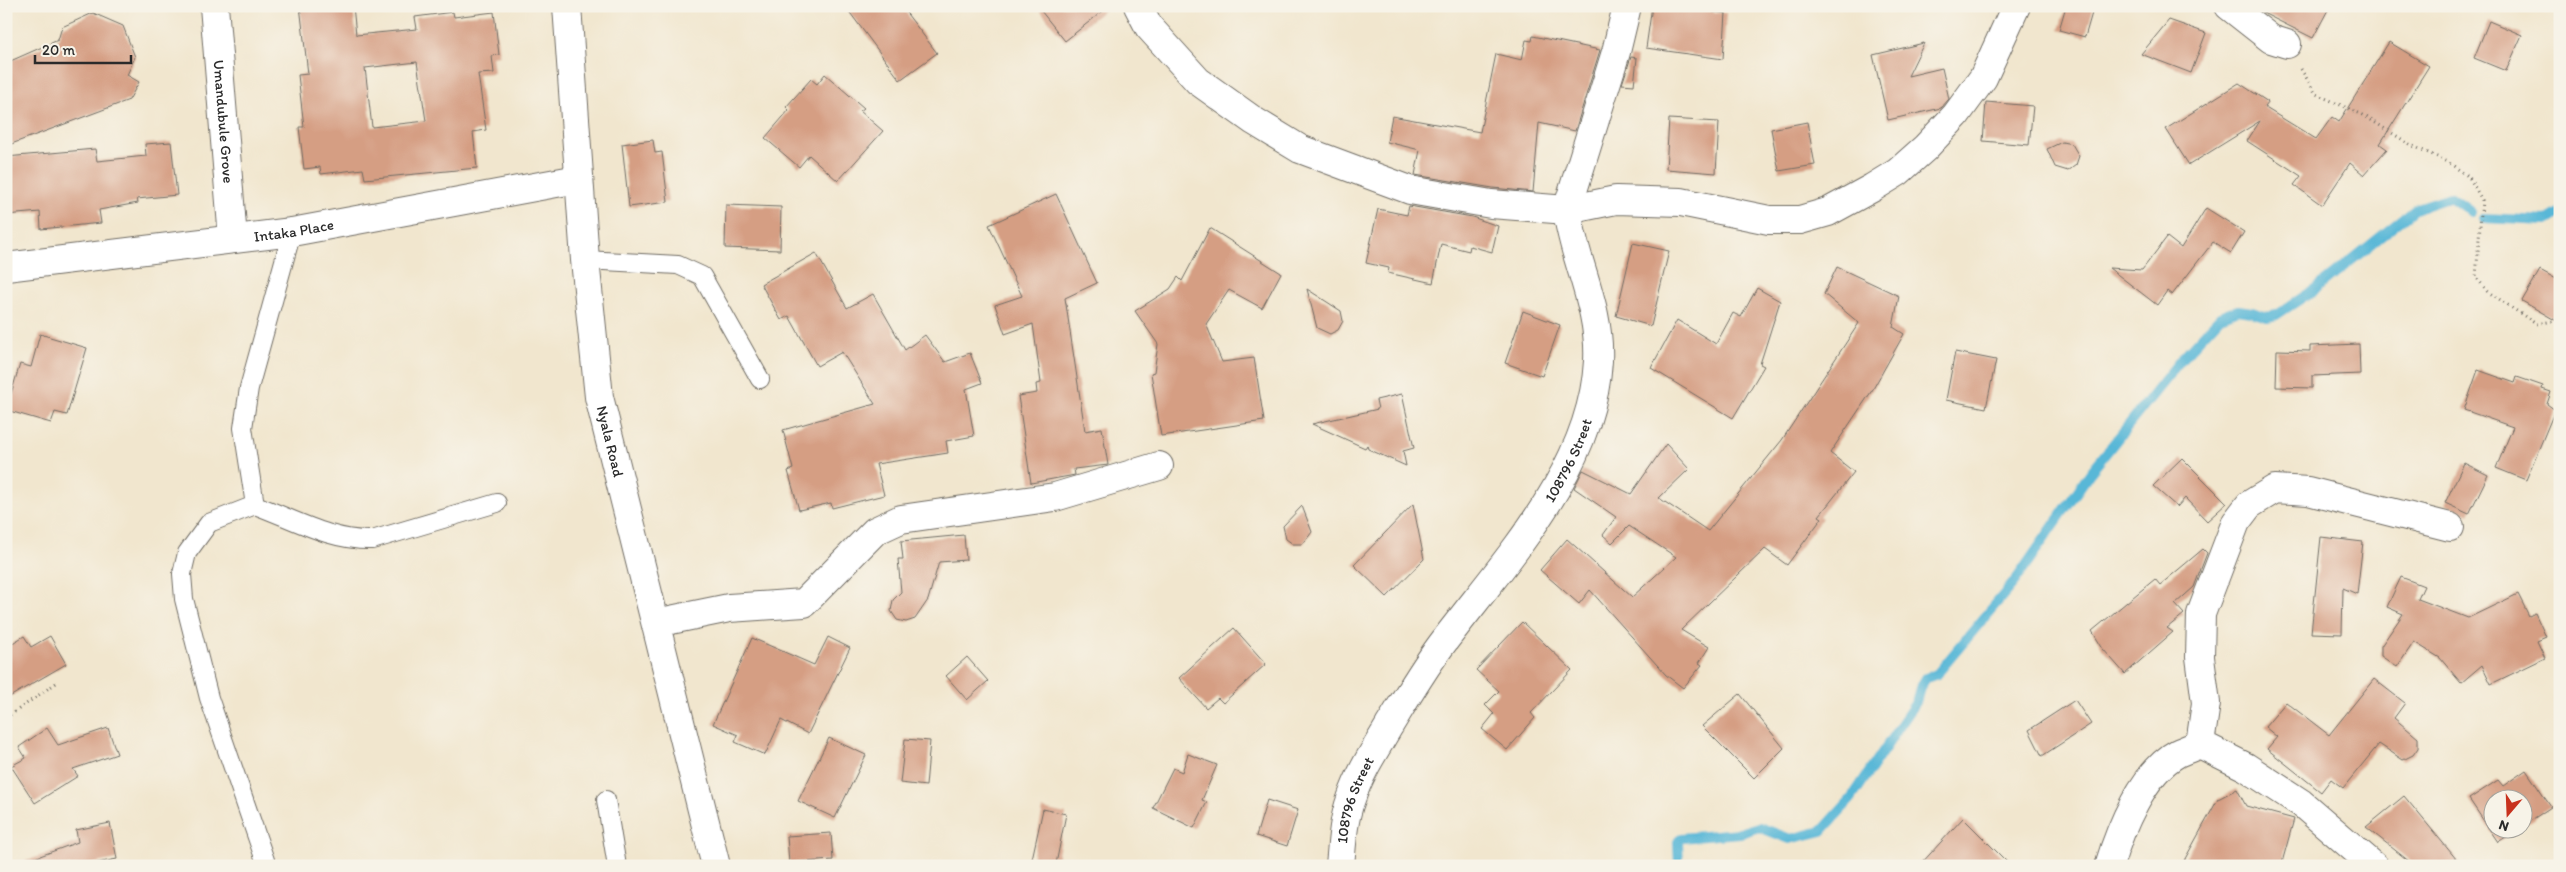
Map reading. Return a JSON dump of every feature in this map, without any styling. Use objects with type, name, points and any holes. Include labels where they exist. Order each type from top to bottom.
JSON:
[{"type":"street","name":"Umandubule Grove","points":[[214,6],[233,238]]},
{"type":"street","name":"Nyala Road","points":[[567,6],[578,179],[599,397],[716,866]]},
{"type":"street","points":[[1138,6],[1149,27],[1198,81],[1254,121],[1300,149],[1410,190],[1491,204],[1567,210],[1616,200],[1681,202],[1769,220],[1800,220],[1828,212],[1898,172],[1956,115],[1983,78],[2016,6]]},
{"type":"street","name":"108796 Street","points":[[1340,866],[1350,801],[1363,769],[1443,642],[1522,541],[1557,489],[1584,427],[1595,386],[1598,335],[1592,301],[1569,227],[1567,210],[1616,52],[1627,6]]},
{"type":"street","points":[[2229,6],[2271,39],[2287,44]]},
{"type":"street","name":"Intaka Place","points":[[6,267],[292,232],[578,179]]},
{"type":"street","points":[[656,623],[729,608],[804,603],[876,531],[901,519],[1055,497],[1159,466]]},
{"type":"street","points":[[2200,744],[2206,703],[2200,657],[2199,631],[2201,614],[2236,522],[2249,505],[2276,489],[2308,491],[2450,527]]},
{"type":"street","points":[[2109,866],[2122,829],[2139,794],[2156,772],[2177,754],[2200,744]]},
{"type":"street","points":[[2200,744],[2246,767],[2301,803],[2374,866]]},
{"type":"lane","points":[[255,505],[243,428],[249,388],[292,232]]},
{"type":"lane","points":[[585,260],[678,265],[702,276],[760,379]]},
{"type":"lane","points":[[267,866],[209,698],[184,599],[182,574],[187,553],[209,523],[255,505],[314,530],[352,540],[372,540],[497,504]]},
{"type":"lane","points":[[606,800],[617,866]]},
{"type":"path","points":[[2287,44],[2316,94],[2363,114],[2411,145],[2448,162],[2469,177],[2482,200],[2476,277],[2487,291],[2536,324],[2560,320]]},
{"type":"path","points":[[6,718],[59,680]]},
{"type":"building","points":[[300,6],[353,6],[356,35],[417,29],[415,17],[453,12],[454,17],[494,12],[499,55],[492,56],[494,73],[478,74],[486,130],[473,132],[477,168],[365,179],[363,169],[321,174],[320,167],[304,169],[299,127],[304,127],[298,75],[308,74]],"holes":[[[417,62],[426,121],[372,127],[365,68]]]},
{"type":"building","points":[[845,6],[901,6],[937,53],[900,80]]},
{"type":"building","points":[[1037,6],[1109,6],[1065,41]]},
{"type":"building","points":[[1652,6],[1714,6],[1713,12],[1726,13],[1723,59],[1646,48]]},
{"type":"building","points":[[2066,6],[2094,6],[2085,37],[2059,30]]},
{"type":"building","points":[[2255,6],[2330,6],[2313,38],[2265,14]]},
{"type":"building","points":[[93,13],[123,26],[135,57],[127,75],[139,82],[129,100],[6,146],[6,63],[58,40],[62,27]]},
{"type":"building","points":[[2169,20],[2206,33],[2191,73],[2141,54]]},
{"type":"building","points":[[2489,21],[2522,35],[2506,71],[2474,58]]},
{"type":"building","points":[[1533,36],[1600,50],[1575,131],[1539,123],[1533,192],[1493,188],[1415,175],[1420,150],[1387,142],[1392,116],[1480,132],[1496,54],[1522,60],[1526,40],[1532,41]]},
{"type":"building","points":[[2389,42],[2429,66],[2380,144],[2387,149],[2364,175],[2350,163],[2322,205],[2294,185],[2301,176],[2247,141],[2260,121],[2189,165],[2166,129],[2239,83],[2268,102],[2264,107],[2316,139],[2332,117],[2339,122]]},
{"type":"building","points":[[1924,43],[1908,76],[1942,68],[1949,99],[1941,108],[1888,120],[1873,55]]},
{"type":"building","points":[[1631,57],[1637,58],[1634,85],[1622,84]]},
{"type":"building","points":[[825,74],[864,108],[860,111],[883,131],[838,181],[809,155],[799,167],[765,138],[789,110],[786,107],[811,79],[817,84]]},
{"type":"building","points":[[1986,102],[2033,106],[2029,145],[1983,141]]},
{"type":"building","points":[[1669,119],[1719,122],[1716,173],[1666,169]]},
{"type":"building","points":[[1807,122],[1815,165],[1779,171],[1771,129]]},
{"type":"building","points":[[653,140],[655,153],[662,152],[668,202],[629,207],[622,144]]},
{"type":"building","points":[[171,142],[177,195],[137,199],[138,203],[99,210],[101,223],[41,229],[40,212],[6,215],[6,157],[95,149],[97,161],[146,156],[145,144]]},
{"type":"building","points":[[2062,142],[2072,144],[2079,156],[2076,165],[2068,171],[2055,167],[2047,149]]},
{"type":"building","points":[[1056,194],[1097,283],[1065,298],[1085,431],[1102,428],[1108,465],[1074,469],[1075,475],[1031,483],[1018,396],[1037,393],[1036,384],[1041,383],[1033,324],[1005,334],[995,305],[1022,296],[989,225]]},
{"type":"building","points":[[726,205],[781,207],[780,250],[725,248]]},
{"type":"building","points":[[1409,206],[1472,217],[1498,226],[1492,252],[1470,246],[1469,251],[1441,244],[1433,283],[1388,273],[1389,268],[1366,263],[1378,209],[1407,215]]},
{"type":"building","points":[[2206,208],[2244,232],[2231,253],[2213,242],[2172,295],[2167,291],[2157,305],[2109,268],[2142,270],[2167,237],[2181,248]]},
{"type":"building","points":[[1210,228],[1281,273],[1262,308],[1229,290],[1206,324],[1222,362],[1254,358],[1264,421],[1161,436],[1151,373],[1154,372],[1158,344],[1135,311],[1170,289],[1178,277],[1182,281]]},
{"type":"building","points":[[1633,243],[1669,251],[1651,326],[1616,316]]},
{"type":"building","points":[[816,253],[847,308],[873,294],[905,350],[925,335],[945,362],[970,353],[982,383],[966,389],[974,436],[946,441],[948,453],[876,464],[884,495],[832,508],[831,503],[799,510],[788,471],[793,469],[783,430],[875,404],[842,352],[817,366],[789,316],[781,320],[761,284]]},
{"type":"building","points":[[1837,267],[1899,296],[1893,327],[1904,334],[1873,389],[1830,453],[1854,472],[1819,516],[1822,518],[1787,565],[1765,549],[1681,630],[1709,647],[1699,663],[1702,665],[1683,688],[1666,675],[1590,590],[1579,604],[1540,570],[1567,539],[1632,597],[1676,557],[1629,526],[1612,543],[1603,535],[1616,517],[1574,488],[1583,470],[1631,494],[1666,444],[1689,469],[1659,498],[1708,531],[1782,440],[1859,323],[1824,294]]},
{"type":"building","points":[[2540,270],[2560,281],[2560,323],[2522,301]]},
{"type":"building","points":[[1757,288],[1780,301],[1760,364],[1764,366],[1733,418],[1651,368],[1677,320],[1716,344],[1733,313],[1741,317]]},
{"type":"building","points":[[1307,289],[1341,311],[1343,321],[1338,330],[1330,334],[1317,328]]},
{"type":"building","points":[[1523,311],[1560,325],[1542,376],[1505,363]]},
{"type":"building","points":[[40,334],[87,348],[67,415],[55,412],[51,423],[6,410],[20,364],[31,367]]},
{"type":"building","points":[[2359,344],[2360,374],[2312,376],[2312,388],[2276,387],[2277,350],[2310,351],[2310,346]]},
{"type":"building","points":[[1955,352],[1996,360],[1986,408],[1946,400]]},
{"type":"building","points":[[2478,370],[2515,383],[2517,377],[2543,386],[2542,389],[2551,392],[2547,404],[2555,410],[2526,480],[2496,468],[2513,427],[2464,410]]},
{"type":"building","points":[[1402,394],[1414,448],[1403,451],[1406,466],[1368,449],[1367,445],[1365,448],[1312,424],[1378,409],[1376,400]]},
{"type":"building","points":[[2182,458],[2227,503],[2207,521],[2185,498],[2177,507],[2153,486]]},
{"type":"building","points":[[2464,463],[2488,475],[2469,514],[2445,503]]},
{"type":"building","points":[[1413,504],[1424,559],[1387,597],[1354,565]]},
{"type":"building","points":[[1302,506],[1312,532],[1303,544],[1293,544],[1286,539],[1283,526]]},
{"type":"building","points":[[964,535],[966,560],[939,562],[928,600],[915,619],[906,622],[897,620],[891,611],[893,600],[901,592],[898,559],[903,559],[901,541]]},
{"type":"building","points":[[2321,537],[2363,542],[2357,594],[2343,588],[2342,634],[2311,633]]},
{"type":"building","points":[[2203,549],[2207,553],[2194,587],[2175,604],[2184,614],[2167,628],[2173,632],[2125,674],[2103,649],[2092,631],[2155,579],[2160,585]]},
{"type":"building","points":[[2401,577],[2424,586],[2418,599],[2468,618],[2518,594],[2529,616],[2535,613],[2546,637],[2537,641],[2545,658],[2491,684],[2482,665],[2461,683],[2440,658],[2414,642],[2397,667],[2381,656],[2381,646],[2403,614],[2387,607]]},
{"type":"building","points":[[1522,622],[1572,670],[1531,713],[1535,718],[1507,750],[1482,729],[1494,714],[1485,705],[1499,691],[1476,670]]},
{"type":"building","points":[[1234,628],[1266,664],[1223,703],[1218,698],[1206,708],[1179,678]]},
{"type":"building","points":[[24,636],[31,647],[50,636],[66,664],[6,699],[6,647]]},
{"type":"building","points":[[828,637],[850,648],[808,734],[781,720],[765,755],[735,742],[738,735],[713,724],[752,638],[814,665]]},
{"type":"building","points":[[967,657],[988,681],[967,700],[946,676]]},
{"type":"building","points":[[2374,679],[2405,703],[2394,718],[2418,738],[2418,748],[2413,755],[2403,760],[2379,744],[2343,788],[2331,779],[2321,792],[2267,749],[2277,737],[2265,727],[2286,702],[2329,735]]},
{"type":"building","points":[[1740,694],[1784,748],[1754,778],[1702,726]]},
{"type":"building","points":[[2075,700],[2091,724],[2042,756],[2029,730]]},
{"type":"building","points":[[47,728],[58,745],[108,728],[117,754],[73,769],[78,776],[35,803],[11,766],[26,758],[19,747]]},
{"type":"building","points":[[829,738],[866,755],[835,818],[798,801]]},
{"type":"building","points":[[905,739],[930,741],[926,786],[900,783]]},
{"type":"building","points":[[1188,754],[1217,765],[1202,800],[1207,802],[1194,828],[1153,808],[1173,768],[1182,772]]},
{"type":"building","points":[[2526,770],[2551,807],[2534,818],[2534,790],[2484,790],[2484,821],[2469,799],[2498,780],[2503,786]]},
{"type":"building","points":[[2237,789],[2246,806],[2294,819],[2281,866],[2181,866],[2218,799]]},
{"type":"building","points":[[2404,796],[2462,866],[2415,866],[2366,827]]},
{"type":"building","points":[[1267,800],[1298,810],[1287,846],[1256,836]]},
{"type":"building","points":[[1043,809],[1066,814],[1056,864],[1032,859]]},
{"type":"building","points":[[1963,818],[2011,866],[1919,866]]},
{"type":"building","points":[[110,823],[117,859],[82,866],[22,866],[21,863],[78,842],[76,830]]},
{"type":"building","points":[[831,833],[833,860],[789,863],[787,836]]},
{"type":"waterway","points":[[1679,866],[1678,842],[1681,838],[1740,833],[1759,827],[1790,839],[1822,831],[1851,799],[1916,702],[1920,688],[1926,678],[1937,674],[2015,581],[2090,473],[2183,357],[2220,317],[2238,310],[2267,317],[2276,315],[2317,288],[2415,209],[2450,197],[2471,212]]},
{"type":"waterway","points":[[2483,218],[2547,221],[2560,213]]}]
